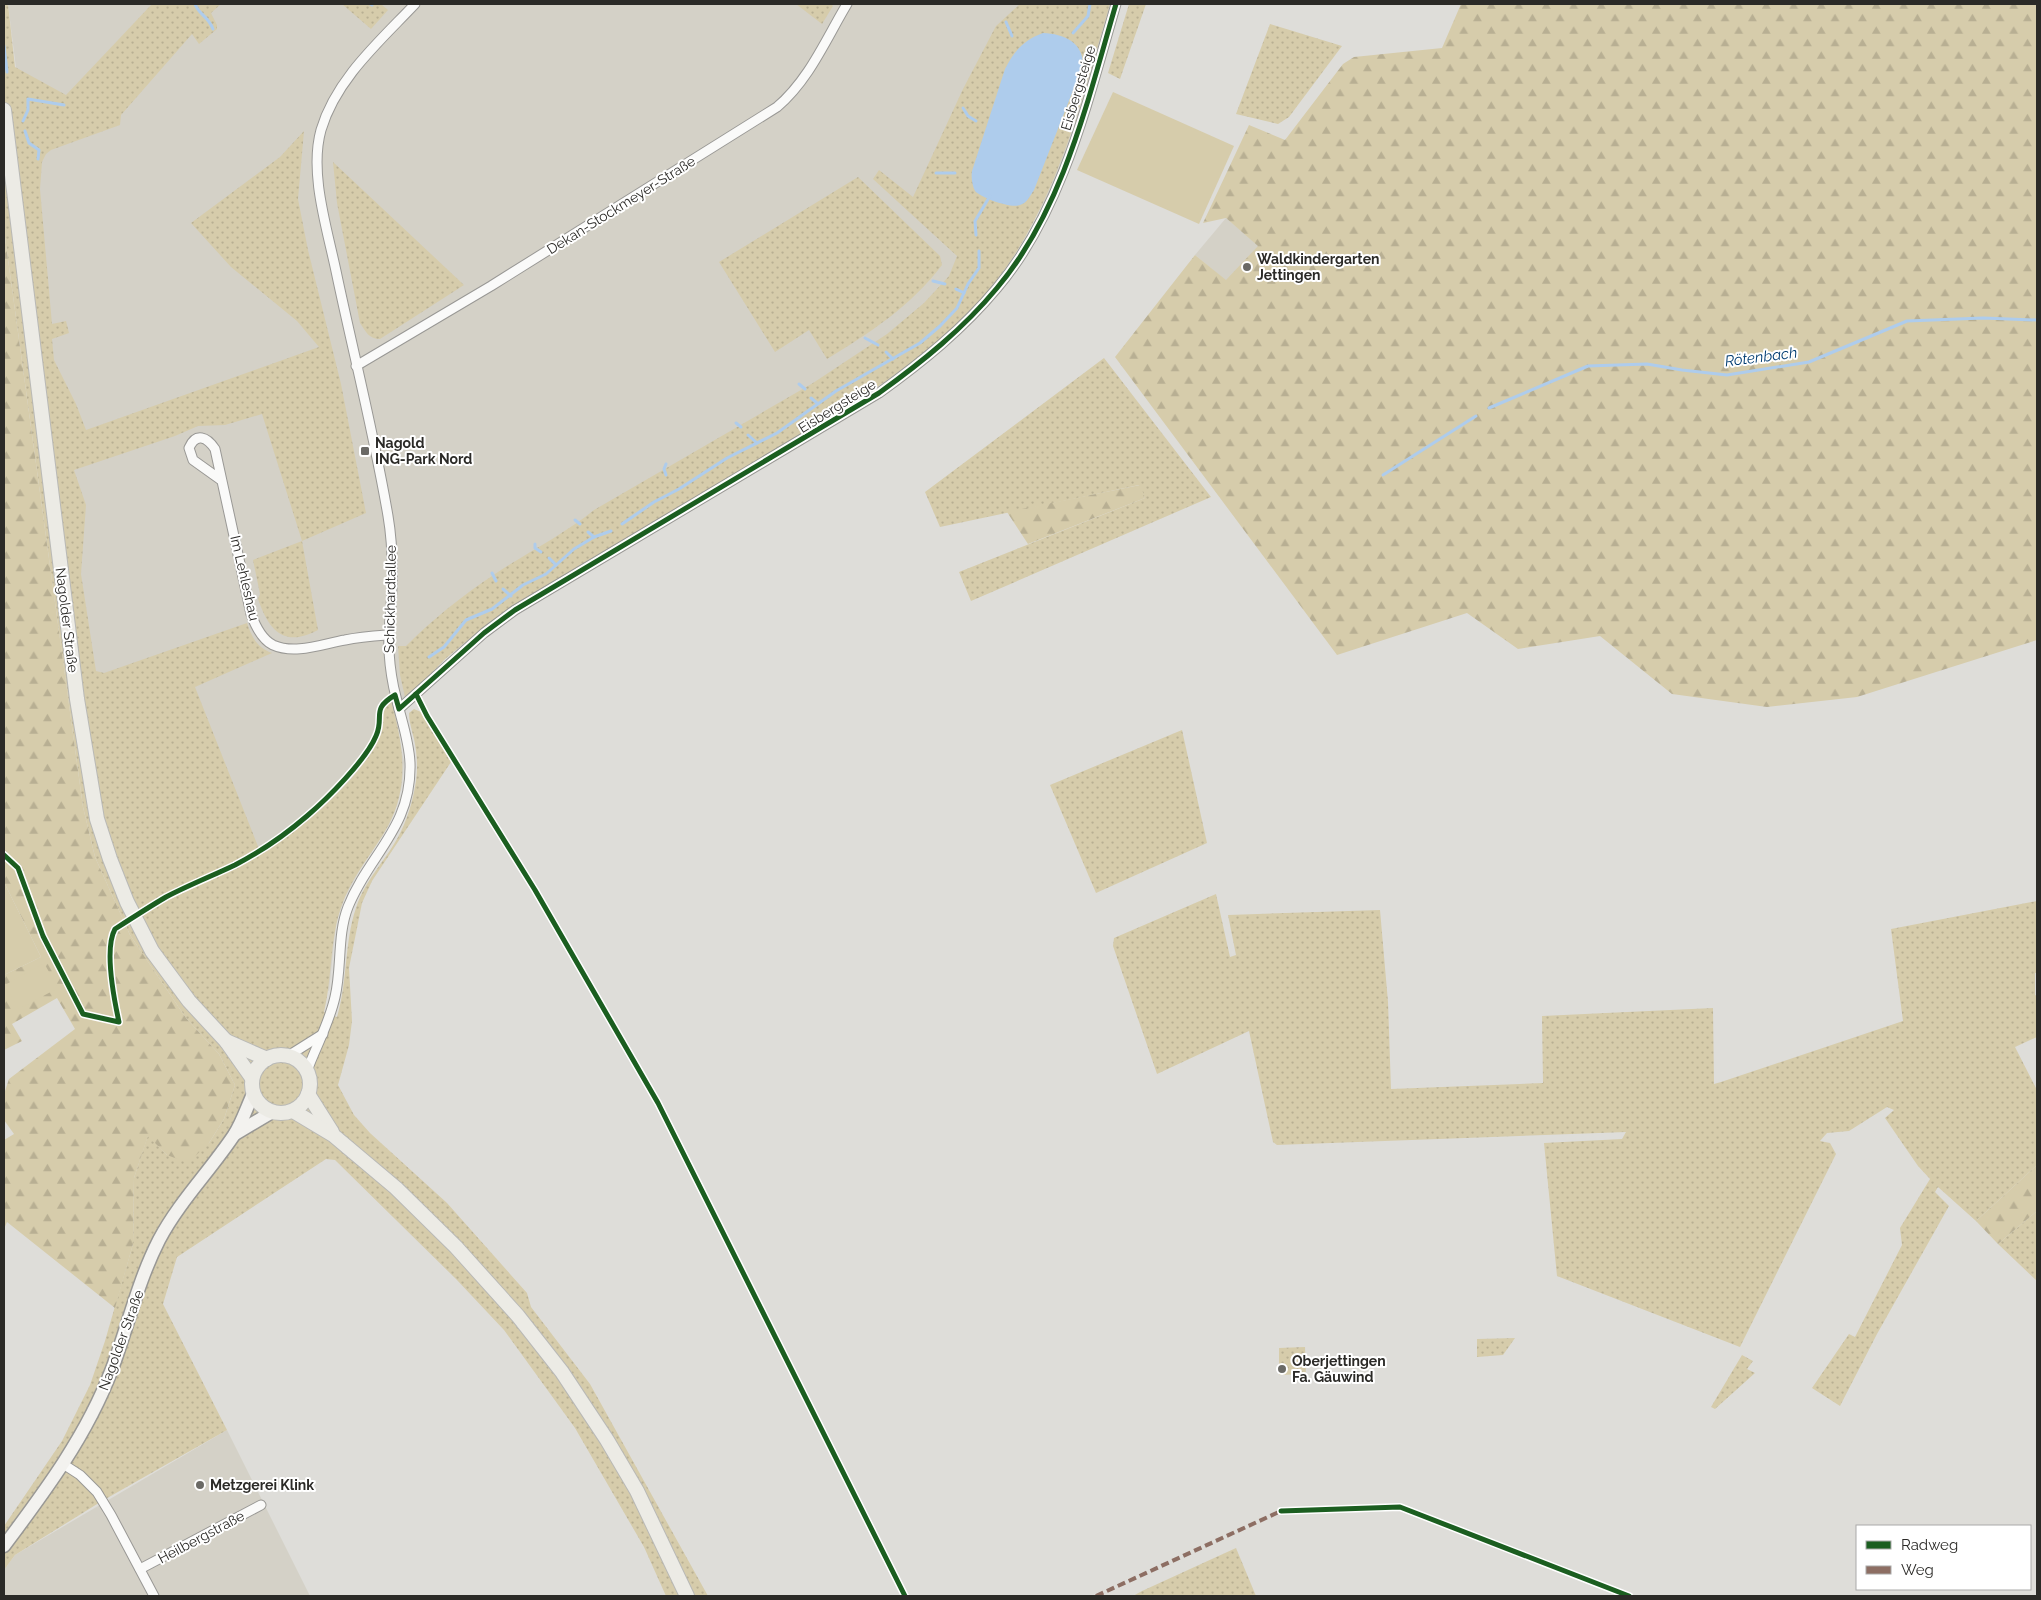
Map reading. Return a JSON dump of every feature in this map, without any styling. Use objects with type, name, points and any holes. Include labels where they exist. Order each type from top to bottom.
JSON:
[{"type":"main road","name":"Nagolder Straße","points":[[4,110],[76,690],[87,769],[97,819],[110,859],[139,927],[189,1001],[226,1041],[252,1078]]},
{"type":"main road","name":"Nagolder Straße","points":[[226,1041],[267,1059]]},
{"type":"main road","points":[[281,1055],[288,1056],[296,1059],[307,1071],[310,1085],[308,1094],[300,1106],[293,1111],[286,1113],[272,1112],[257,1102],[253,1094],[252,1078],[255,1070],[267,1059],[281,1055]]},
{"type":"main road","points":[[308,1094],[333,1135]]},
{"type":"main road","points":[[293,1111],[333,1135],[396,1188],[456,1247],[529,1330],[562,1372],[611,1447],[637,1492],[687,1596]]},
{"type":"street","name":"Schickhardtallee","points":[[307,1071],[323,1034],[336,995],[341,942],[347,909],[361,880],[392,835],[404,808],[409,786],[410,764],[408,742],[390,664],[388,635],[391,610],[392,545],[389,518],[374,439],[356,366],[320,196],[318,163],[321,131],[334,99],[349,76],[415,4]]},
{"type":"street","name":"Dekan-Stockmeyer-Straße","points":[[356,366],[491,286],[777,107],[801,83],[847,4]]},
{"type":"street","name":"Eisbergsteige","points":[[399,709],[484,633],[516,610],[879,393],[920,363],[953,334],[998,287],[1029,241],[1049,206],[1078,127],[1116,4]]},
{"type":"street","name":"Im Lehleshau","points":[[221,480],[193,460],[189,448],[196,440],[202,438],[209,440],[215,449],[251,614],[256,628],[263,638],[272,644],[285,648],[302,648],[388,635]]},
{"type":"street","points":[[288,1056],[323,1034]]},
{"type":"street","name":"Nagolder Straße","points":[[4,1546],[64,1464],[88,1423],[112,1370],[140,1286],[159,1240],[191,1191],[235,1134],[253,1094]]},
{"type":"street","name":"Nagolder Straße","points":[[235,1134],[272,1112]]},
{"type":"street","points":[[64,1464],[80,1475],[97,1492],[154,1596]]},
{"type":"street","name":"Heilbergstraße","points":[[140,1569],[261,1505]]},
{"type":"shaded area","points":[[8,4],[1110,4],[1077,118],[1046,199],[1015,253],[994,282],[954,326],[918,357],[876,387],[531,595],[492,621],[445,659],[394,711],[404,762],[402,785],[389,825],[363,864],[345,897],[336,923],[329,991],[110,821]]},
{"type":"shaded area","name":"Waldkindergarten Jettingen","points":[[1226,218],[1307,286],[1276,322],[1195,255]]},
{"type":"shaded area","points":[[227,1430],[310,1596],[4,1596],[4,1570],[15,1555]]},
{"type":"green space","points":[[4,4],[8,4],[15,67],[66,95],[152,4],[221,4],[211,13],[217,29],[199,44],[192,34],[121,115],[120,125],[51,150],[46,154],[42,162],[40,189],[52,324],[66,321],[69,333],[52,339],[54,360],[76,404],[86,430],[319,347],[297,321],[231,267],[191,223],[280,157],[304,131],[298,199],[308,250],[341,384],[366,513],[302,541],[262,414],[225,425],[198,426],[175,436],[74,470],[86,505],[81,574],[96,671],[104,673],[247,623],[256,641],[262,648],[272,653],[195,687],[261,854],[308,820],[351,779],[374,749],[385,709],[391,701],[399,732],[402,780],[395,811],[345,897],[336,925],[324,1012],[337,1017],[343,990],[352,921],[356,908],[364,889],[397,839],[411,803],[416,781],[417,765],[409,713],[414,709],[421,712],[451,762],[372,881],[362,903],[349,968],[352,1021],[349,1045],[338,1085],[354,1115],[370,1133],[447,1203],[527,1293],[531,1307],[590,1384],[708,1596],[666,1596],[644,1547],[575,1428],[504,1330],[456,1279],[335,1160],[326,1159],[177,1257],[163,1304],[227,1430],[102,1501],[15,1555],[4,1570],[4,1526],[62,1441],[90,1385],[105,1341],[133,1244],[134,1178],[148,1135],[167,1155],[209,1143],[224,1119],[235,1085],[219,1054],[186,1018],[130,935],[95,857],[83,807],[4,230]]},
{"type":"green space","points":[[342,4],[381,4],[388,10],[371,29]]},
{"type":"green space","points":[[796,4],[831,4],[833,6],[822,24]]},
{"type":"green space","points":[[1020,4],[1110,4],[1072,131],[1048,192],[1017,251],[991,287],[962,319],[894,375],[820,424],[531,595],[468,640],[445,659],[408,697],[405,697],[400,675],[398,646],[406,646],[471,590],[594,510],[813,383],[887,334],[924,303],[949,276],[957,256],[873,179],[879,170],[913,197],[963,89],[996,26]]},
{"type":"green space","points":[[1129,4],[1146,4],[1120,79],[1108,73]]},
{"type":"green space","points":[[1461,4],[2037,4],[2037,640],[1857,697],[1767,707],[1672,694],[1600,636],[1518,649],[1467,613],[1337,655],[1115,357],[1195,255],[1226,280],[1258,246],[1226,218],[1203,223],[1249,125],[1285,140],[1343,64],[1354,57],[1442,48]]},
{"type":"green space","points":[[1270,24],[1342,46],[1289,117],[1278,124],[1236,114]]},
{"type":"green space","points":[[1113,92],[1234,146],[1199,224],[1077,170]]},
{"type":"green space","points":[[333,162],[464,285],[380,339],[370,336],[360,323],[337,203]]},
{"type":"green space","points":[[858,177],[940,256],[942,265],[917,294],[889,318],[827,359],[809,330],[775,352],[719,262]]},
{"type":"green space","points":[[4,230],[83,807],[95,857],[130,935],[186,1018],[219,1054],[235,1085],[224,1119],[209,1143],[188,1163],[167,1155],[148,1136],[134,1178],[133,1244],[115,1308],[7,1222],[4,1229],[4,1140],[14,1134],[4,1120],[4,1094],[9,1079],[75,1029],[57,998],[12,1024],[22,1041],[4,1050],[4,975],[41,957],[4,882]]},
{"type":"green space","points":[[1104,358],[1211,497],[971,601],[959,572],[1145,498],[1139,485],[940,527],[925,492]]},
{"type":"green space","points":[[1140,485],[1145,498],[1028,544],[1007,512]]},
{"type":"green space","points":[[302,541],[318,630],[306,635],[287,637],[273,628],[262,610],[258,599],[260,594],[253,560]]},
{"type":"green space","points":[[1182,730],[1207,843],[1096,893],[1050,785]]},
{"type":"green space","points":[[4,882],[41,957],[4,975]]},
{"type":"green space","points":[[1216,894],[1230,957],[1236,955],[1228,915],[1380,910],[1388,1002],[1391,1089],[1543,1083],[1542,1016],[1713,1008],[1714,1084],[1721,1082],[1903,1021],[1891,929],[2037,901],[2037,973],[2035,973],[2035,995],[2037,996],[2037,1037],[2015,1047],[2037,1090],[2037,1165],[1976,1221],[1938,1187],[1935,1192],[1949,1206],[1877,1334],[1840,1406],[1812,1388],[1849,1334],[1855,1337],[1902,1245],[1900,1228],[1930,1179],[1918,1166],[1885,1118],[1894,1110],[1887,1107],[1849,1131],[1827,1133],[1820,1141],[1830,1143],[1836,1154],[1740,1347],[1557,1276],[1544,1143],[1622,1139],[1626,1132],[1277,1145],[1273,1142],[1249,1031],[1157,1074],[1113,946],[1114,938]]},
{"type":"green space","points":[[44,963],[58,988],[19,1009],[5,985]]},
{"type":"green space","points":[[2037,1165],[2037,1211],[1998,1244],[1976,1221]]},
{"type":"green space","points":[[2037,1211],[2037,1281],[1998,1244]]},
{"type":"green space","points":[[1515,1338],[1503,1355],[1477,1357],[1477,1339]]},
{"type":"green space","points":[[1305,1347],[1306,1374],[1279,1375],[1279,1348]]},
{"type":"green space","points":[[1742,1355],[1753,1361],[1747,1369],[1755,1373],[1715,1409],[1711,1407]]},
{"type":"green space","points":[[1236,1548],[1256,1596],[1133,1596],[1142,1591]]},
{"type":"water","points":[[1043,33],[1058,35],[1076,45],[1080,50],[1083,65],[1034,190],[1025,203],[1016,206],[1004,204],[983,197],[975,191],[972,171],[1005,69],[1020,47],[1030,39]]},
{"type":"waterway","points":[[195,4],[213,29]]},
{"type":"waterway","points":[[1073,33],[1088,16],[1090,4]]},
{"type":"waterway","points":[[1006,22],[1012,36]]},
{"type":"waterway","points":[[4,46],[7,72]]},
{"type":"waterway","points":[[23,121],[28,110],[28,99],[64,105]]},
{"type":"waterway","points":[[963,108],[968,116],[976,121]]},
{"type":"waterway","points":[[25,131],[29,143],[39,150],[38,159]]},
{"type":"waterway","points":[[936,173],[955,173]]},
{"type":"waterway","points":[[976,235],[975,221],[990,196]]},
{"type":"waterway","points":[[622,524],[654,502],[679,489],[727,458],[777,433],[836,391],[920,343],[957,308],[968,284],[979,268],[979,251]]},
{"type":"waterway","points":[[933,281],[945,284]]},
{"type":"waterway","points":[[956,289],[964,293]]},
{"type":"waterway","name":"Rötenbach","points":[[1489,408],[1588,366],[1647,364],[1727,375],[1809,362],[1907,321],[1983,318],[2037,320]]},
{"type":"waterway","points":[[865,338],[878,345]]},
{"type":"waterway","points":[[886,352],[893,359]]},
{"type":"waterway","points":[[799,384],[805,389]]},
{"type":"waterway","points":[[811,398],[817,403]]},
{"type":"waterway","name":"Rötenbach","points":[[1383,475],[1476,416]]},
{"type":"waterway","points":[[736,423],[741,427]]},
{"type":"waterway","points":[[748,435],[757,443]]},
{"type":"waterway","points":[[666,464],[664,469],[666,475]]},
{"type":"waterway","points":[[575,520],[580,524]]},
{"type":"waterway","points":[[429,657],[444,647],[466,620],[492,609],[523,585],[546,574],[574,549],[594,537],[611,531]]},
{"type":"waterway","points":[[588,532],[594,537]]},
{"type":"waterway","points":[[535,544],[535,548],[541,552]]},
{"type":"waterway","points":[[549,558],[556,565]]},
{"type":"waterway","points":[[492,573],[496,581]]},
{"type":"waterway","points":[[503,589],[511,596]]},
{"type":"marked path","points":[[1096,1596],[1281,1511],[1285,1511]]},
{"type":"cycle path","points":[[4,855],[18,868],[43,936],[83,1014],[119,1022],[110,961],[110,949],[115,929],[166,897],[254,855],[307,816],[335,790],[371,746],[378,729],[380,709],[387,700],[395,695],[399,709],[484,633],[515,610],[879,393],[926,357],[984,303],[1020,257],[1040,224],[1056,189],[1071,152],[1116,4]]},
{"type":"cycle path","points":[[416,694],[427,716],[535,890],[658,1103],[905,1596]]},
{"type":"cycle path","points":[[1281,1511],[1400,1507],[1629,1596]]},
{"type":"place","name":"Waldkindergarten Jettingen","points":[[1247,267]]},
{"type":"place","name":"Nagold ING-Park Nord","points":[[365,451]]},
{"type":"place","name":"Oberjettingen Fa. Gäuwind","points":[[1282,1369]]},
{"type":"place","name":"Metzgerei Klink","points":[[200,1485]]}]
